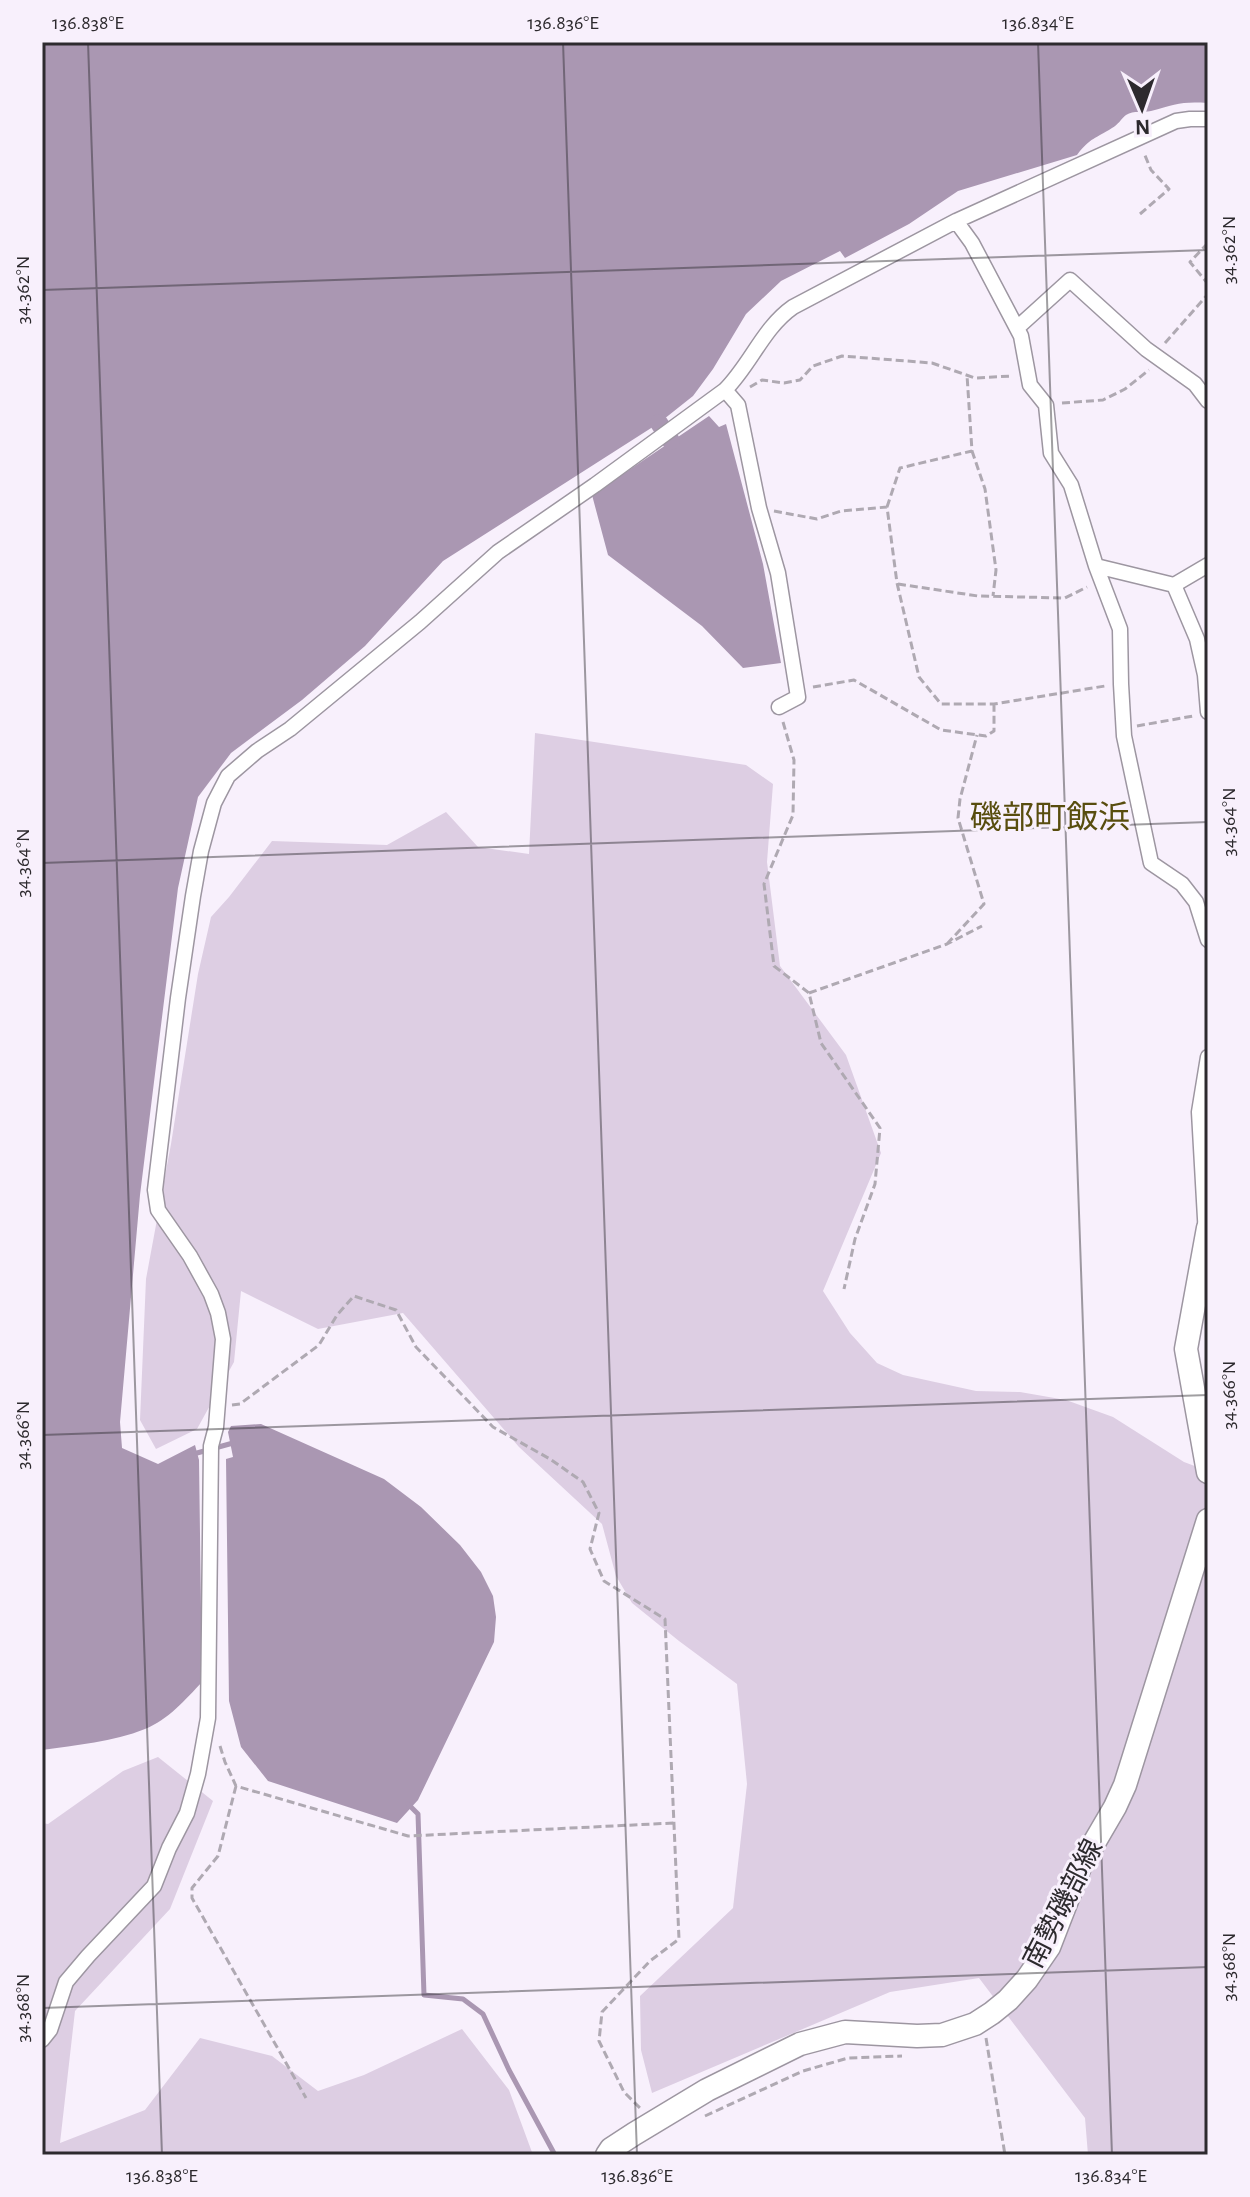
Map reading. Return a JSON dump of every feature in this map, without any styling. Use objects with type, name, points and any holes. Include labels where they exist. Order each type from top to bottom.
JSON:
[{"type":"main road","points":[[1207,1232],[1186,1349],[1208,1472]]},
{"type":"main road","name":"南勢磯部線","points":[[607,2155],[611,2149],[707,2090],[800,2044],[845,2032],[942,2035],[966,2028],[1008,2000],[1049,1947],[1080,1867],[1125,1785],[1208,1520]]},
{"type":"street","points":[[42,2040],[50,2030],[66,1982],[154,1886],[187,1813],[208,1718],[211,1446],[216,1427],[223,1339],[211,1294],[190,1256],[158,1210],[155,1190],[193,896],[214,803],[228,776],[420,622],[498,552],[725,390],[781,315],[956,221],[1176,121],[1208,119]]},
{"type":"street","points":[[956,221],[972,243],[1021,336],[1030,385],[1046,405],[1051,453],[1071,485],[1120,629],[1124,728],[1151,863],[1182,884],[1196,902],[1208,940]]},
{"type":"street","points":[[1017,328],[1070,280],[1158,358],[1195,384],[1208,401]]},
{"type":"street","points":[[725,390],[738,405],[759,508],[778,573],[798,697],[779,707]]},
{"type":"street","points":[[1099,573],[1174,585],[1208,565]]},
{"type":"street","points":[[1174,585],[1197,639],[1205,675],[1208,712]]},
{"type":"street","points":[[1207,1232],[1199,1112],[1208,1057]]},
{"type":"path","points":[[1138,138],[1151,170],[1169,189],[1140,214]]},
{"type":"path","points":[[1208,243],[1190,262],[1208,284]]},
{"type":"path","points":[[1046,405],[1103,400],[1125,389],[1158,358],[1208,294]]},
{"type":"path","points":[[738,405],[751,385],[762,380],[784,383],[800,380],[813,366],[842,356],[932,363],[975,378],[1028,376]]},
{"type":"path","points":[[967,375],[972,451],[985,489],[996,570],[993,596]]},
{"type":"path","points":[[972,451],[900,468],[887,507],[897,583],[919,677],[941,704],[994,704],[1121,684]]},
{"type":"path","points":[[759,508],[817,519],[841,511],[887,507]]},
{"type":"path","points":[[897,583],[978,596],[1065,598],[1099,573]]},
{"type":"path","points":[[798,697],[812,687],[854,680],[941,730],[986,736],[994,731],[994,704]]},
{"type":"path","points":[[779,707],[794,760],[793,815],[764,884],[774,966],[809,993],[821,1043],[880,1128],[875,1184],[855,1239],[844,1289]]},
{"type":"path","points":[[1124,728],[1208,712]]},
{"type":"path","points":[[947,944],[984,904],[958,818],[977,735]]},
{"type":"path","points":[[809,993],[947,944],[982,926]]},
{"type":"path","points":[[218,1407],[240,1404],[319,1345],[337,1315],[354,1296],[396,1310],[416,1347],[493,1427],[550,1459],[583,1482],[599,1513],[590,1549],[604,1581],[665,1619],[679,1939],[650,1961],[602,2012],[599,2041],[624,2092],[655,2122]]},
{"type":"path","points":[[206,1730],[220,1746],[236,1786],[218,1856],[192,1888],[192,1898],[306,2098]]},
{"type":"path","points":[[236,1786],[408,1836],[674,1823]]},
{"type":"path","points":[[984,2018],[1005,2155]]},
{"type":"path","points":[[702,2117],[803,2071],[848,2058],[910,2056]]},
{"type":"shaded area","points":[[42,42],[1208,42],[1208,103],[1192,102],[1129,113],[1114,127],[1090,141],[1077,155],[958,191],[909,224],[845,258],[840,251],[781,281],[746,314],[693,396],[659,423],[443,561],[365,646],[302,700],[231,753],[198,797],[178,888],[140,1195],[120,1422],[122,1448],[158,1464],[195,1445],[199,1460],[202,1682],[169,1715],[145,1729],[107,1740],[42,1750]]},
{"type":"shaded area","points":[[709,416],[719,427],[726,424],[763,564],[781,663],[743,668],[702,626],[608,555],[592,495]]},
{"type":"shaded area","points":[[535,733],[746,765],[773,784],[767,862],[780,966],[846,1055],[881,1153],[823,1291],[850,1333],[877,1363],[903,1375],[976,1391],[1020,1392],[1066,1400],[1113,1417],[1184,1462],[1208,1471],[1208,2155],[1088,2155],[1085,2118],[979,1978],[890,1992],[652,2093],[641,2050],[640,1996],[733,1908],[747,1784],[737,1684],[632,1603],[616,1576],[602,1524],[519,1447],[403,1313],[318,1329],[241,1291],[234,1362],[197,1429],[156,1449],[140,1420],[146,1279],[198,974],[211,917],[272,841],[387,845],[446,812],[478,847],[529,854]]},
{"type":"shaded area","points":[[261,1424],[384,1479],[421,1507],[460,1545],[481,1572],[493,1596],[496,1617],[494,1642],[418,1800],[397,1823],[268,1781],[241,1747],[229,1701],[226,1459],[233,1457],[228,1432],[231,1426]]},
{"type":"shaded area","points":[[158,1757],[213,1801],[170,1909],[75,2011],[60,2143],[145,2110],[200,2038],[272,2056],[318,2091],[364,2075],[462,2029],[509,2090],[533,2155],[42,2155],[42,1823],[48,1824],[123,1771]]},
{"type":"waterway","points":[[659,423],[671,441]]},
{"type":"waterway","points":[[197,1453],[233,1443]]},
{"type":"waterway","points":[[408,1804],[418,1814],[424,1995],[463,1999],[483,2014],[555,2155]]},
{"type":"district","name":"磯部町飯浜","points":[[1050,818]]}]
